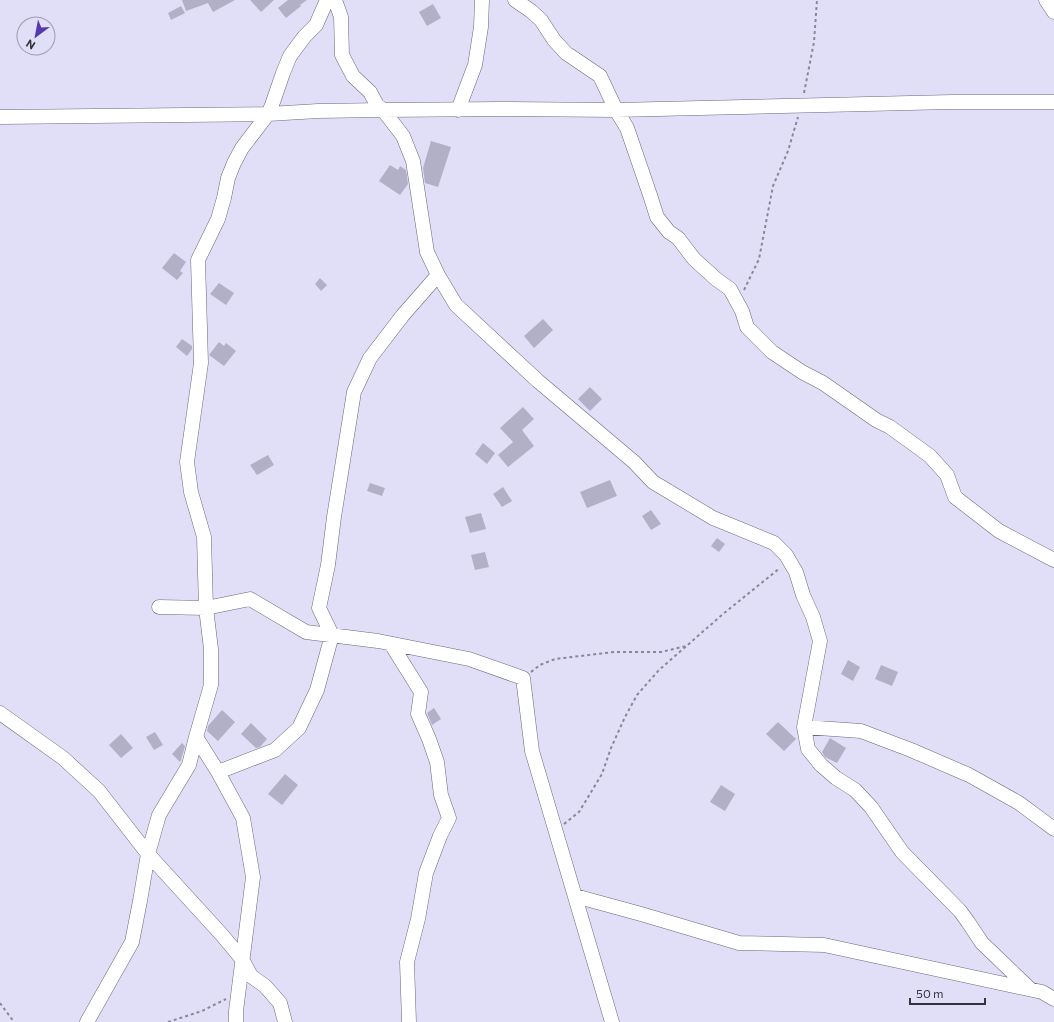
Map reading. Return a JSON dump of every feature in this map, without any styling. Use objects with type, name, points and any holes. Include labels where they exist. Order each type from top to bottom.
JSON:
[{"type":"street","points":[[87,1022],[132,942],[148,854],[159,815],[189,765],[211,685],[211,649],[206,608],[204,537],[191,492],[187,462],[201,363],[198,260],[218,219],[228,178],[234,163],[242,148],[268,114],[290,56],[304,37],[316,25],[327,0]]},
{"type":"street","points":[[335,0],[341,17],[342,55],[353,76],[370,92],[377,105],[383,110],[403,136],[413,160],[427,252],[456,306],[582,420],[634,462],[654,482],[713,518],[774,543],[786,554],[796,572],[803,595],[813,617],[820,641],[804,727],[808,749],[821,765],[836,778],[855,790],[871,808],[902,852],[960,912],[982,943],[1030,990]]},
{"type":"street","points":[[458,110],[475,65],[481,27],[482,0]]},
{"type":"street","points":[[515,0],[541,20],[554,40],[566,53],[600,76],[616,110],[627,128],[657,217],[669,232],[678,238],[694,259],[716,280],[730,289],[742,311],[746,327],[772,352],[802,372],[823,383],[876,420],[890,427],[930,456],[947,475],[955,497],[999,531],[1054,560]]},
{"type":"street","points":[[1046,0],[1054,12]]},
{"type":"street","points":[[0,117],[268,114],[318,111],[383,110],[616,110],[944,102],[1054,102]]},
{"type":"street","points":[[218,772],[275,750],[299,728],[317,690],[332,635],[319,608],[328,565],[334,517],[354,392],[370,358],[403,315],[438,275]]},
{"type":"street","points":[[159,607],[206,608],[250,599],[306,632],[391,644],[469,659],[523,678],[532,751],[612,1022]]},
{"type":"street","points":[[391,644],[421,692],[418,714],[437,762],[440,796],[449,818],[440,836],[426,873],[418,919],[407,962],[409,1022]]},
{"type":"street","points":[[0,713],[62,758],[100,791],[148,854],[242,959],[251,976],[265,986],[280,1003],[285,1022]]},
{"type":"street","points":[[804,727],[861,731],[912,750],[969,775],[1020,803],[1054,829]]},
{"type":"street","points":[[196,737],[244,818],[253,877],[242,959],[236,1022]]},
{"type":"street","points":[[575,896],[739,943],[824,945],[1042,992],[1054,999]]},
{"type":"path","points":[[738,303],[759,259],[773,186],[788,151],[801,105],[814,42],[817,0]]},
{"type":"path","points":[[556,831],[579,812],[602,774],[611,748],[625,717],[637,696],[659,670],[723,614],[789,560]]},
{"type":"path","points":[[523,678],[540,664],[555,659],[614,652],[661,652],[687,646]]},
{"type":"path","points":[[168,1022],[202,1011],[238,994]]},
{"type":"path","points":[[0,1003],[14,1022]]},
{"type":"building","points":[[182,0],[235,0],[213,12],[208,3],[186,11]]},
{"type":"building","points":[[250,0],[274,0],[261,12]]},
{"type":"building","points":[[288,0],[307,0],[286,18],[278,8]]},
{"type":"building","points":[[433,4],[441,18],[427,26],[419,12]]},
{"type":"building","points":[[181,6],[185,13],[171,20],[168,13]]},
{"type":"building","points":[[431,141],[451,147],[438,187],[425,183],[423,168]]},
{"type":"building","points":[[390,165],[398,170],[400,166],[406,170],[408,184],[400,195],[379,181]]},
{"type":"building","points":[[174,253],[186,262],[180,271],[183,273],[177,280],[162,268]]},
{"type":"building","points":[[320,278],[327,285],[321,291],[315,284]]},
{"type":"building","points":[[219,283],[234,293],[226,305],[210,294]]},
{"type":"building","points":[[543,319],[553,330],[534,348],[524,336]]},
{"type":"building","points":[[182,339],[192,346],[192,349],[187,356],[176,347]]},
{"type":"building","points":[[219,342],[224,346],[226,343],[236,351],[224,366],[209,355]]},
{"type":"building","points":[[590,387],[602,399],[590,411],[578,399]]},
{"type":"building","points":[[523,407],[534,419],[522,430],[534,446],[508,467],[498,455],[513,442],[500,428]]},
{"type":"building","points":[[483,443],[495,453],[487,464],[475,454]]},
{"type":"building","points":[[268,455],[274,465],[257,475],[250,465]]},
{"type":"building","points":[[610,480],[617,496],[587,508],[580,492]]},
{"type":"building","points":[[370,483],[385,488],[382,496],[367,491]]},
{"type":"building","points":[[503,487],[512,501],[502,507],[493,494]]},
{"type":"building","points":[[651,510],[661,524],[651,530],[642,516]]},
{"type":"building","points":[[481,513],[486,529],[470,533],[465,517]]},
{"type":"building","points":[[717,538],[725,544],[719,552],[711,546]]},
{"type":"building","points":[[485,552],[489,567],[475,570],[471,555]]},
{"type":"building","points":[[848,660],[860,667],[853,681],[841,674]]},
{"type":"building","points":[[881,665],[898,672],[892,686],[875,679]]},
{"type":"building","points":[[434,708],[441,719],[432,725],[427,713]]},
{"type":"building","points":[[222,710],[235,722],[218,741],[207,731],[208,726]]},
{"type":"building","points":[[778,722],[796,739],[784,751],[766,734]]},
{"type":"building","points":[[251,723],[267,739],[260,747],[256,748],[241,734]]},
{"type":"building","points":[[155,732],[163,745],[154,750],[146,737]]},
{"type":"building","points":[[121,734],[133,748],[121,758],[109,745]]},
{"type":"building","points":[[830,738],[846,748],[837,763],[825,757],[822,752]]},
{"type":"building","points":[[182,743],[185,746],[180,762],[172,754]]},
{"type":"building","points":[[285,774],[298,785],[282,805],[268,794]]},
{"type":"building","points":[[721,785],[735,794],[725,811],[710,802]]}]
